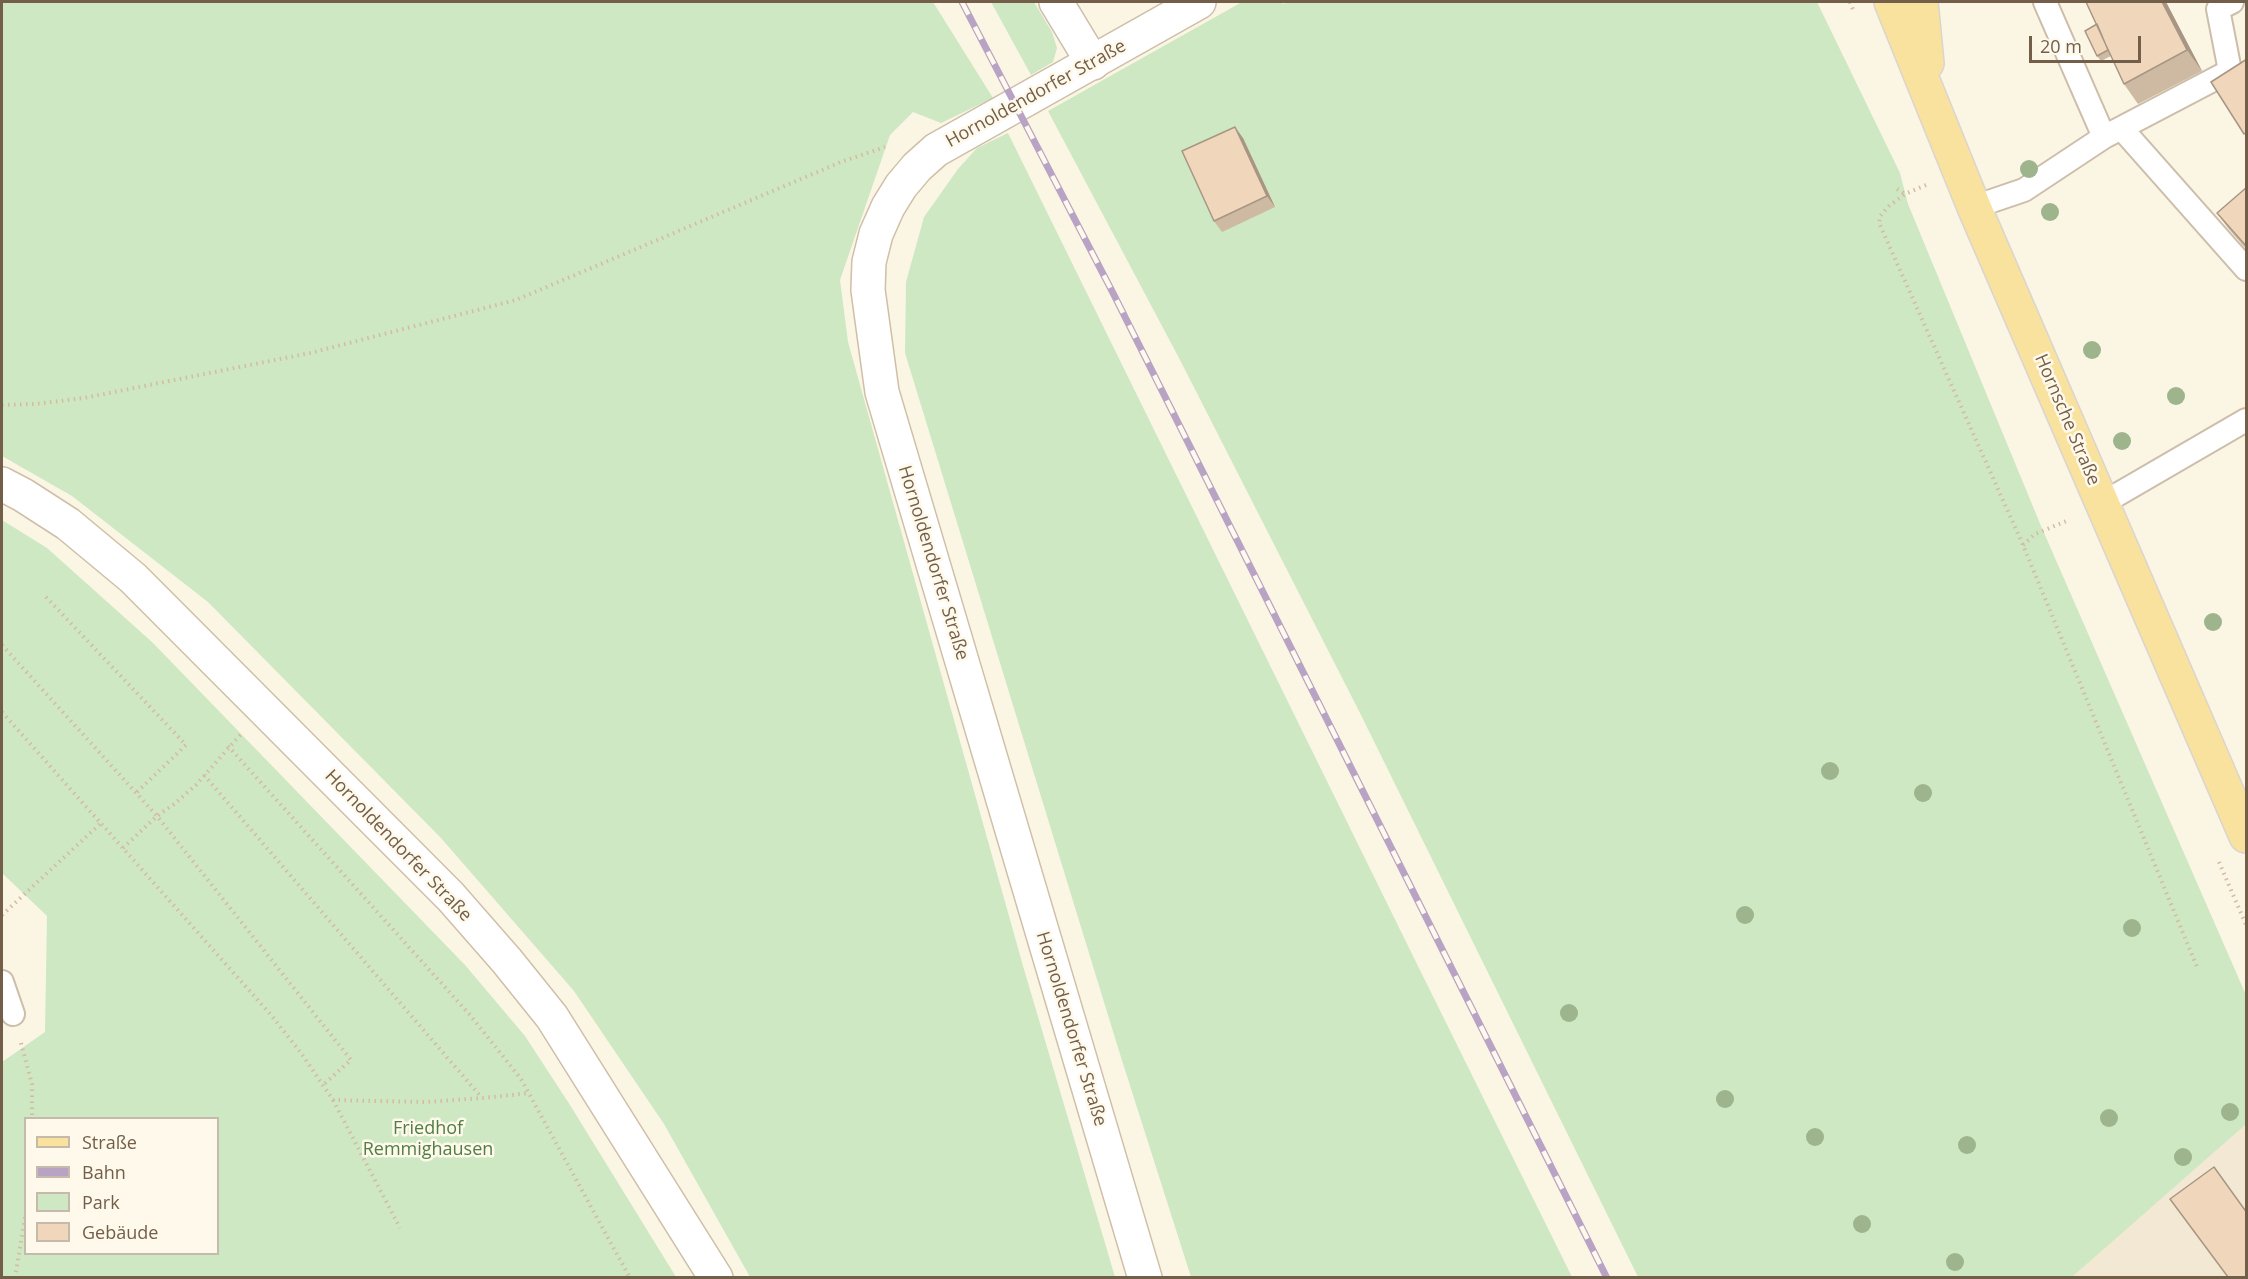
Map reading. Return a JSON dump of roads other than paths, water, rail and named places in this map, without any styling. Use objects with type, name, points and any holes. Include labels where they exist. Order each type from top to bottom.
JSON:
[{"type":"main road","name":"Hornsche Straße","points":[[1891,2],[1974,207],[2247,836]]},
{"type":"main road","points":[[1921,2],[1931,98]]},
{"type":"street","points":[[1056,2],[1093,63]]},
{"type":"street","name":"Hornoldendorfer Straße","points":[[1145,1278],[882,392],[868,290],[869,262],[876,234],[888,207],[901,186],[917,167],[936,150],[1199,2]]},
{"type":"street","name":"Hornoldendorfer Straße","points":[[2,484],[68,524],[132,578],[451,897],[545,1008],[596,1085],[716,1278]]},
{"type":"lane","points":[[2044,2],[2113,133],[2247,269]]},
{"type":"lane","points":[[1974,207],[2024,190],[2113,133],[2230,71],[2218,9],[2232,2]]},
{"type":"lane","points":[[2103,503],[2247,420]]},
{"type":"lane","points":[[2,982],[13,1014]]},
{"type":"railway","points":[[962,2],[1113,293],[1607,1278]]},
{"type":"park label","name":"Friedhof Remmighausen","points":[[428,1139]]}]
